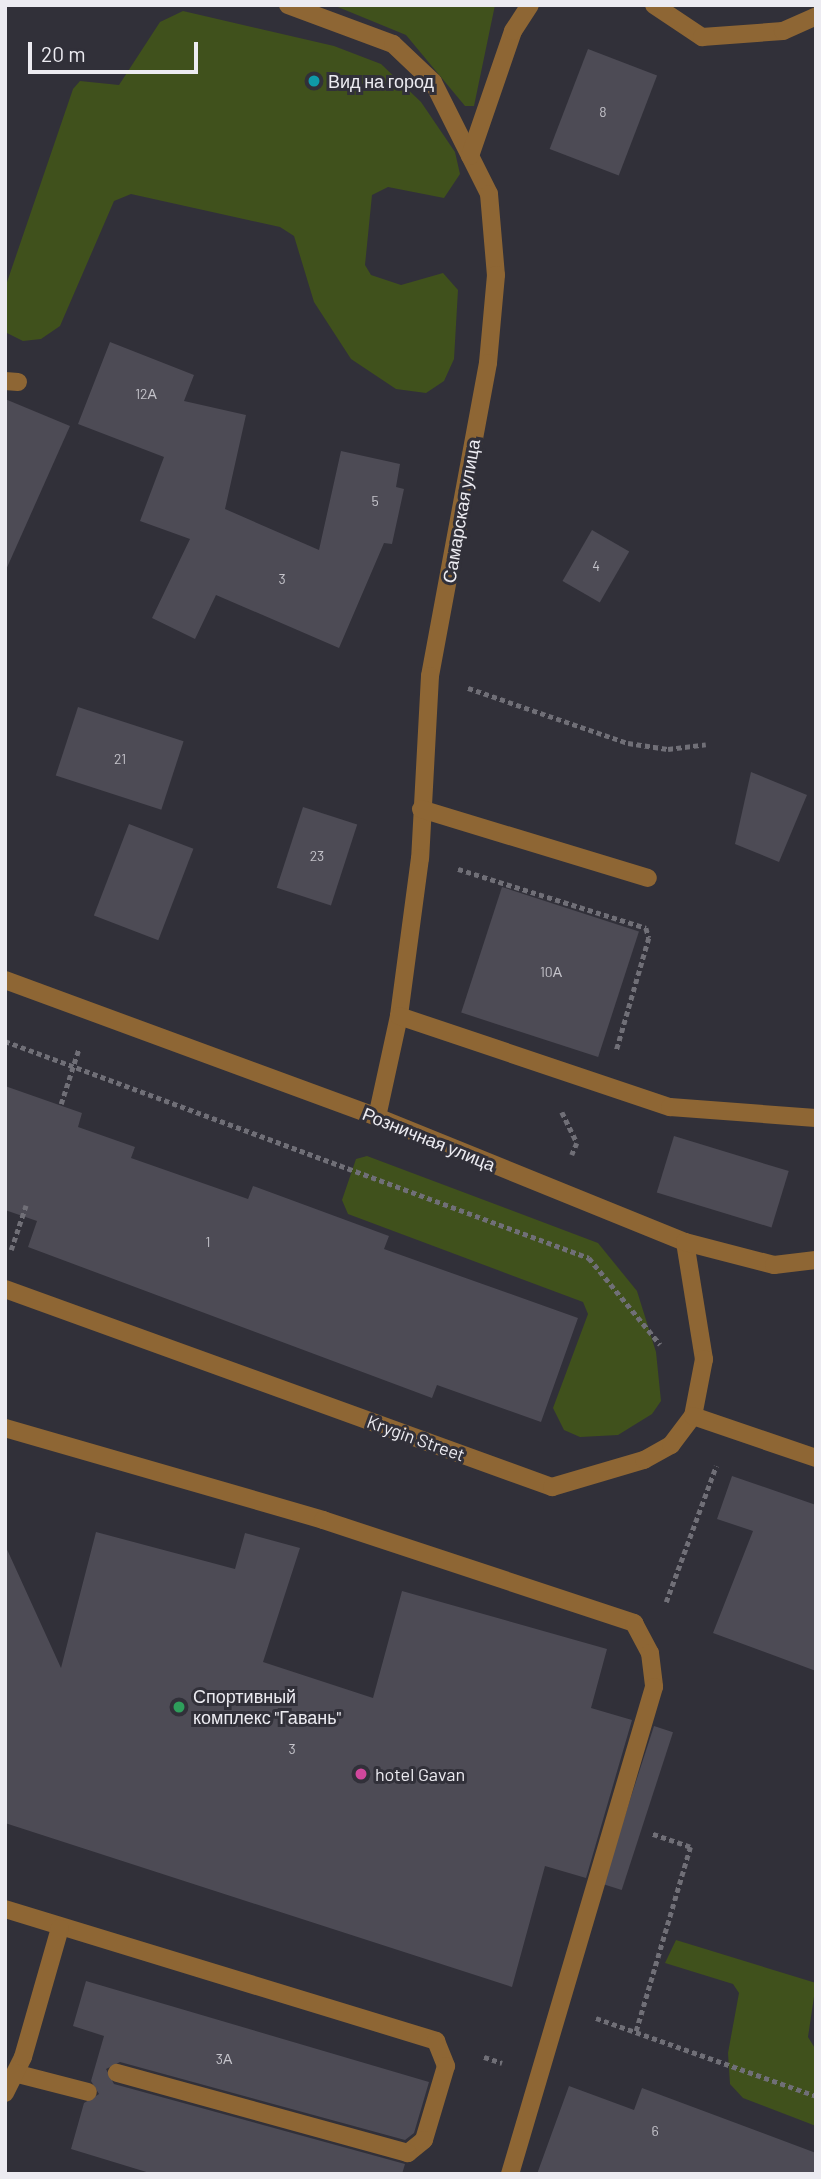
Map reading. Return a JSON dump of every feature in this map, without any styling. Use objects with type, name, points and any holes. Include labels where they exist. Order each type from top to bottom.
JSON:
[{"type":"lane","name":"Самарская улица","points":[[288,5],[393,44],[433,82],[489,194],[496,275],[488,363],[430,676],[420,858],[399,1016],[377,1117]]},
{"type":"lane","points":[[470,156],[513,31],[530,5]]},
{"type":"lane","points":[[654,5],[702,37],[783,31],[816,16]]},
{"type":"lane","points":[[421,808],[648,878]]},
{"type":"lane","name":"Розничная улица","points":[[5,981],[377,1117],[685,1242],[774,1265],[816,1260]]},
{"type":"lane","points":[[399,1016],[605,1089],[670,1107],[816,1118]]},
{"type":"lane","points":[[685,1242],[704,1359],[693,1416],[816,1458]]},
{"type":"lane","name":"Krygin Street","points":[[5,1289],[552,1487],[643,1460],[671,1445],[693,1416]]},
{"type":"lane","points":[[5,1428],[323,1520],[634,1623],[650,1653],[654,1687],[510,2174]]},
{"type":"lane","points":[[5,1909],[436,2041],[446,2066],[424,2140],[408,2153],[117,2073]]},
{"type":"lane","points":[[5,2093],[18,2074],[60,1928]]},
{"type":"lane","points":[[18,2074],[88,2092]]},
{"type":"path","points":[[430,676],[628,743],[668,749],[706,744]]},
{"type":"path","points":[[420,858],[646,928],[649,938],[605,1089]]},
{"type":"path","points":[[5,1041],[589,1258],[699,1392]]},
{"type":"path","points":[[61,1104],[81,1042]]},
{"type":"path","points":[[13,1244],[26,1205]]},
{"type":"path","points":[[634,1623],[644,1597],[665,1605],[730,1429]]},
{"type":"path","points":[[636,2031],[690,1847]]},
{"type":"path","points":[[560,2006],[816,2096]]},
{"type":"path","points":[[436,2041],[539,2077]]},
{"type":"green space","points":[[333,5],[495,5],[474,106],[465,106],[406,35]]},
{"type":"green space","points":[[183,11],[334,46],[381,64],[421,102],[455,152],[460,174],[444,198],[388,187],[372,195],[365,265],[371,275],[401,285],[443,273],[458,290],[454,359],[444,381],[426,393],[396,389],[351,359],[314,302],[294,236],[280,227],[131,194],[114,201],[60,326],[41,339],[23,341],[5,332],[5,288],[73,89],[80,81],[119,85],[160,22]]},
{"type":"green space","points":[[367,1156],[598,1243],[637,1291],[656,1352],[661,1401],[652,1414],[618,1435],[580,1437],[564,1430],[553,1408],[588,1314],[583,1302],[348,1214],[342,1200],[356,1159]]},
{"type":"green space","points":[[676,1940],[816,1983],[808,2037],[816,2050],[816,2126],[743,2098],[730,2084],[728,2053],[739,1993],[733,1984],[665,1963]]},
{"type":"building","points":[[588,49],[657,76],[619,175],[550,149]]},
{"type":"building","points":[[110,342],[194,375],[184,401],[246,415],[225,509],[319,550],[341,451],[400,464],[396,487],[404,489],[392,544],[384,543],[339,648],[216,595],[195,639],[152,618],[190,539],[140,521],[164,457],[78,424]]},
{"type":"building","points":[[5,399],[70,426],[5,572]]},
{"type":"building","points":[[592,530],[629,552],[600,603],[562,581]]},
{"type":"building","points":[[78,707],[184,741],[161,810],[56,775]]},
{"type":"building","points":[[751,772],[807,795],[779,862],[735,844]]},
{"type":"building","points":[[303,807],[357,825],[331,905],[277,888]]},
{"type":"building","points":[[129,824],[193,849],[158,940],[94,915]]},
{"type":"building","points":[[502,887],[639,931],[598,1057],[461,1013]]},
{"type":"building","points":[[5,1086],[82,1113],[78,1127],[135,1147],[131,1158],[248,1199],[253,1186],[389,1236],[384,1249],[578,1318],[541,1422],[437,1385],[432,1398],[28,1247],[37,1221],[5,1210]]},
{"type":"building","points":[[674,1136],[789,1171],[772,1228],[657,1192]]},
{"type":"building","points":[[732,1476],[816,1505],[816,1671],[713,1633],[753,1531],[717,1519]]},
{"type":"building","points":[[96,1532],[235,1569],[245,1533],[300,1548],[263,1662],[373,1698],[402,1591],[607,1649],[591,1708],[632,1720],[586,1878],[545,1866],[512,1987],[5,1823],[5,1545],[61,1668]]},
{"type":"building","points":[[654,1726],[673,1732],[622,1890],[603,1884]]},
{"type":"building","points":[[86,1981],[429,2082],[414,2133],[405,2140],[120,2062],[106,2069],[114,2084],[405,2164],[402,2174],[153,2174],[71,2149],[84,2103],[99,2094],[91,2081],[104,2036],[73,2026]]},
{"type":"building","points":[[569,2086],[634,2110],[642,2088],[816,2153],[816,2174],[537,2174]]},
{"type":"place","name":"Вид на город","points":[[314,81]]},
{"type":"place","name":"Спортивный комплекс \"Гавань\"","points":[[179,1707]]},
{"type":"place","name":"hotel Gavan","points":[[361,1774]]}]
